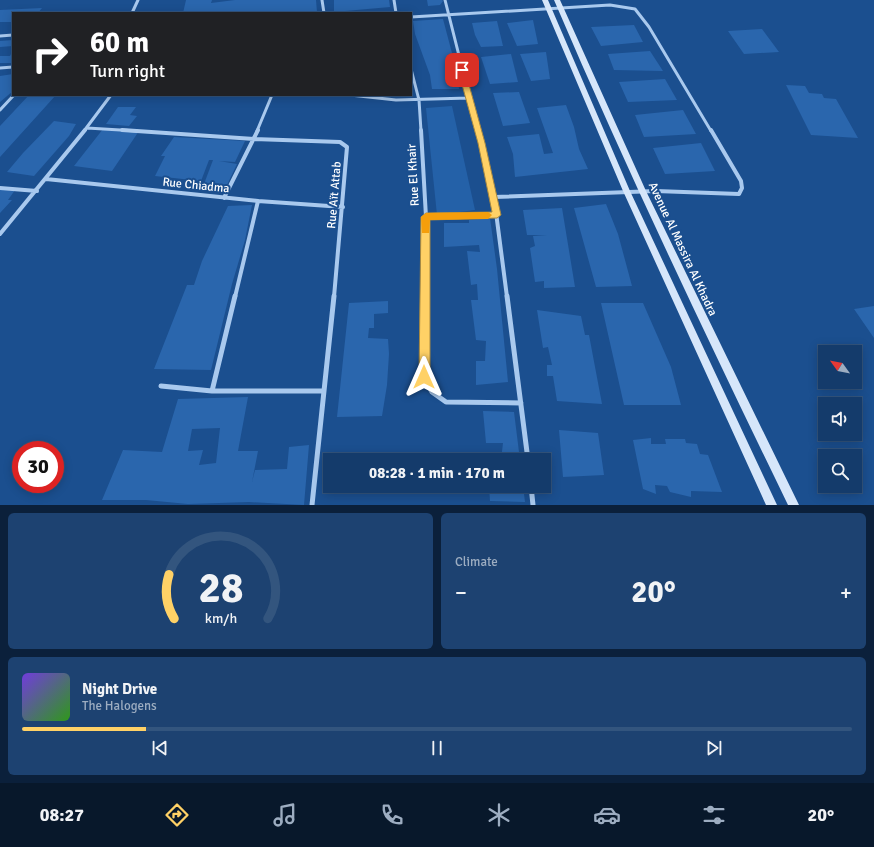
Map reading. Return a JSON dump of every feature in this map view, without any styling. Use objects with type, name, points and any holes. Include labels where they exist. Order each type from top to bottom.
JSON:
[{"type":"main road","points":[[546,0],[571,64],[627,193],[772,505]]},
{"type":"main road","name":"Avenue Al Massira Al Khadra","points":[[558,4],[585,68],[643,192],[794,505]]},
{"type":"street","points":[[132,12],[138,0]]},
{"type":"street","points":[[322,0],[324,12]]},
{"type":"street","points":[[394,0],[396,12]]},
{"type":"street","points":[[445,0],[494,197],[527,453]]},
{"type":"street","points":[[412,17],[549,8],[558,4],[619,5],[638,11],[734,169],[741,181],[742,188],[739,194],[733,195],[643,192],[494,197]]},
{"type":"street","points":[[0,36],[12,35]]},
{"type":"street","points":[[0,68],[12,67]]},
{"type":"street","name":"Rue El Khair","points":[[412,73],[419,100],[426,217],[424,377],[430,391],[437,399],[446,402],[521,403]]},
{"type":"street","points":[[0,110],[13,96]]},
{"type":"street","points":[[0,234],[46,180],[87,128],[109,96]]},
{"type":"street","points":[[224,198],[254,140],[272,96]]},
{"type":"street","points":[[357,96],[387,100],[469,98]]},
{"type":"street","name":"Rue Aït Attab","points":[[87,128],[254,140],[340,142],[348,149],[344,207],[312,505]]},
{"type":"street","name":"Rue Chiadma","points":[[46,180],[224,198],[344,207]]},
{"type":"street","points":[[0,188],[37,191]]},
{"type":"street","points":[[212,391],[258,201]]},
{"type":"street","points":[[426,217],[497,215]]},
{"type":"street","points":[[161,386],[212,391],[324,391]]},
{"type":"street","points":[[532,493],[533,505]]},
{"type":"shaded area","points":[[452,106],[475,210],[437,215],[426,108]]},
{"type":"building","points":[[186,0],[212,0],[211,3],[235,0],[316,0],[317,12],[183,12]]},
{"type":"building","points":[[334,0],[389,0],[390,7],[334,12]]},
{"type":"building","points":[[427,0],[443,1],[440,5],[428,6]]},
{"type":"building","points":[[42,8],[39,12],[12,12],[12,22],[0,22],[0,10]]},
{"type":"building","points":[[443,19],[457,72],[459,89],[432,89],[430,75],[415,34],[413,21]]},
{"type":"building","points":[[533,20],[538,44],[517,46],[507,23]]},
{"type":"building","points":[[497,21],[503,46],[481,47],[475,35],[472,23]]},
{"type":"building","points":[[634,25],[643,42],[601,46],[591,27]]},
{"type":"building","points":[[762,29],[779,52],[744,54],[728,31]]},
{"type":"building","points":[[12,40],[12,46],[0,47],[0,41]]},
{"type":"building","points":[[650,51],[663,71],[614,70],[608,54]]},
{"type":"building","points":[[12,52],[12,63],[0,63],[0,56],[10,56]]},
{"type":"building","points":[[546,52],[550,79],[531,81],[520,54]]},
{"type":"building","points":[[511,54],[518,82],[490,84],[481,57]]},
{"type":"building","points":[[12,74],[12,92],[0,102],[0,76]]},
{"type":"building","points":[[665,79],[677,100],[628,102],[619,82]]},
{"type":"building","points":[[786,85],[805,86],[809,93],[822,94],[824,98],[836,99],[858,138],[811,135]]},
{"type":"building","points":[[519,92],[530,123],[503,126],[493,93]]},
{"type":"building","points":[[28,96],[55,96],[0,157],[0,126]]},
{"type":"building","points":[[566,105],[574,127],[579,149],[588,169],[515,177],[513,154],[507,137],[539,134],[544,154],[553,153],[537,108]]},
{"type":"building","points":[[118,107],[136,107],[130,115],[137,116],[129,126],[106,124]]},
{"type":"building","points":[[683,110],[696,134],[644,137],[635,115]]},
{"type":"building","points":[[54,121],[76,124],[69,136],[34,176],[7,172],[23,153]]},
{"type":"building","points":[[103,129],[139,131],[112,171],[74,166]]},
{"type":"building","points":[[174,137],[245,141],[235,162],[219,161],[237,164],[227,185],[204,184],[213,160],[209,160],[201,181],[155,176],[165,156],[161,156]]},
{"type":"building","points":[[701,143],[715,171],[665,174],[653,148]]},
{"type":"building","points":[[0,189],[15,190],[8,200],[12,200],[0,213]]},
{"type":"building","points":[[606,204],[618,234],[632,286],[596,287],[574,208]]},
{"type":"building","points":[[252,205],[245,240],[232,284],[211,370],[154,369],[187,285],[194,285],[202,261],[228,206]]},
{"type":"building","points":[[562,208],[575,287],[544,288],[544,281],[535,282],[530,248],[535,246],[533,236],[547,235],[527,235],[523,210]]},
{"type":"building","points":[[490,218],[497,269],[508,382],[476,385],[476,361],[485,361],[486,341],[476,340],[471,300],[478,300],[477,284],[471,285],[467,251],[480,252],[479,245],[444,247],[444,223],[469,223],[469,220]]},
{"type":"building","points":[[388,301],[388,313],[374,314],[374,328],[369,328],[368,338],[388,339],[389,354],[387,385],[382,416],[337,417],[349,303]]},
{"type":"building","points":[[601,303],[643,303],[671,367],[681,405],[624,405]]},
{"type":"building","points":[[874,306],[874,338],[854,309]]},
{"type":"building","points":[[537,310],[581,316],[585,335],[589,335],[602,404],[557,401],[553,376],[547,376],[547,365],[552,365],[548,347],[543,348]]},
{"type":"building","points":[[248,397],[238,451],[258,451],[252,482],[255,470],[287,469],[289,447],[309,445],[304,505],[249,502],[188,504],[146,500],[102,500],[123,450],[162,452],[178,399]],"holes":[[[220,428],[216,463],[199,465],[203,450],[188,451],[192,429]]]},
{"type":"building","points":[[483,411],[514,412],[519,453],[502,453],[503,443],[486,443]]},
{"type":"building","points":[[559,430],[598,433],[604,475],[563,477]]},
{"type":"building","points":[[651,438],[651,444],[666,444],[665,439],[685,439],[686,443],[697,444],[700,454],[708,455],[722,492],[691,491],[691,497],[670,492],[667,486],[655,485],[656,494],[643,489],[633,440]]},
{"type":"building","points":[[489,493],[524,493],[525,502],[490,501]]},
{"type":"slow traffic","points":[[426,230],[426,217],[488,215]]},
{"type":"route","points":[[424,377],[426,217],[497,215],[482,143],[462,70]]}]
